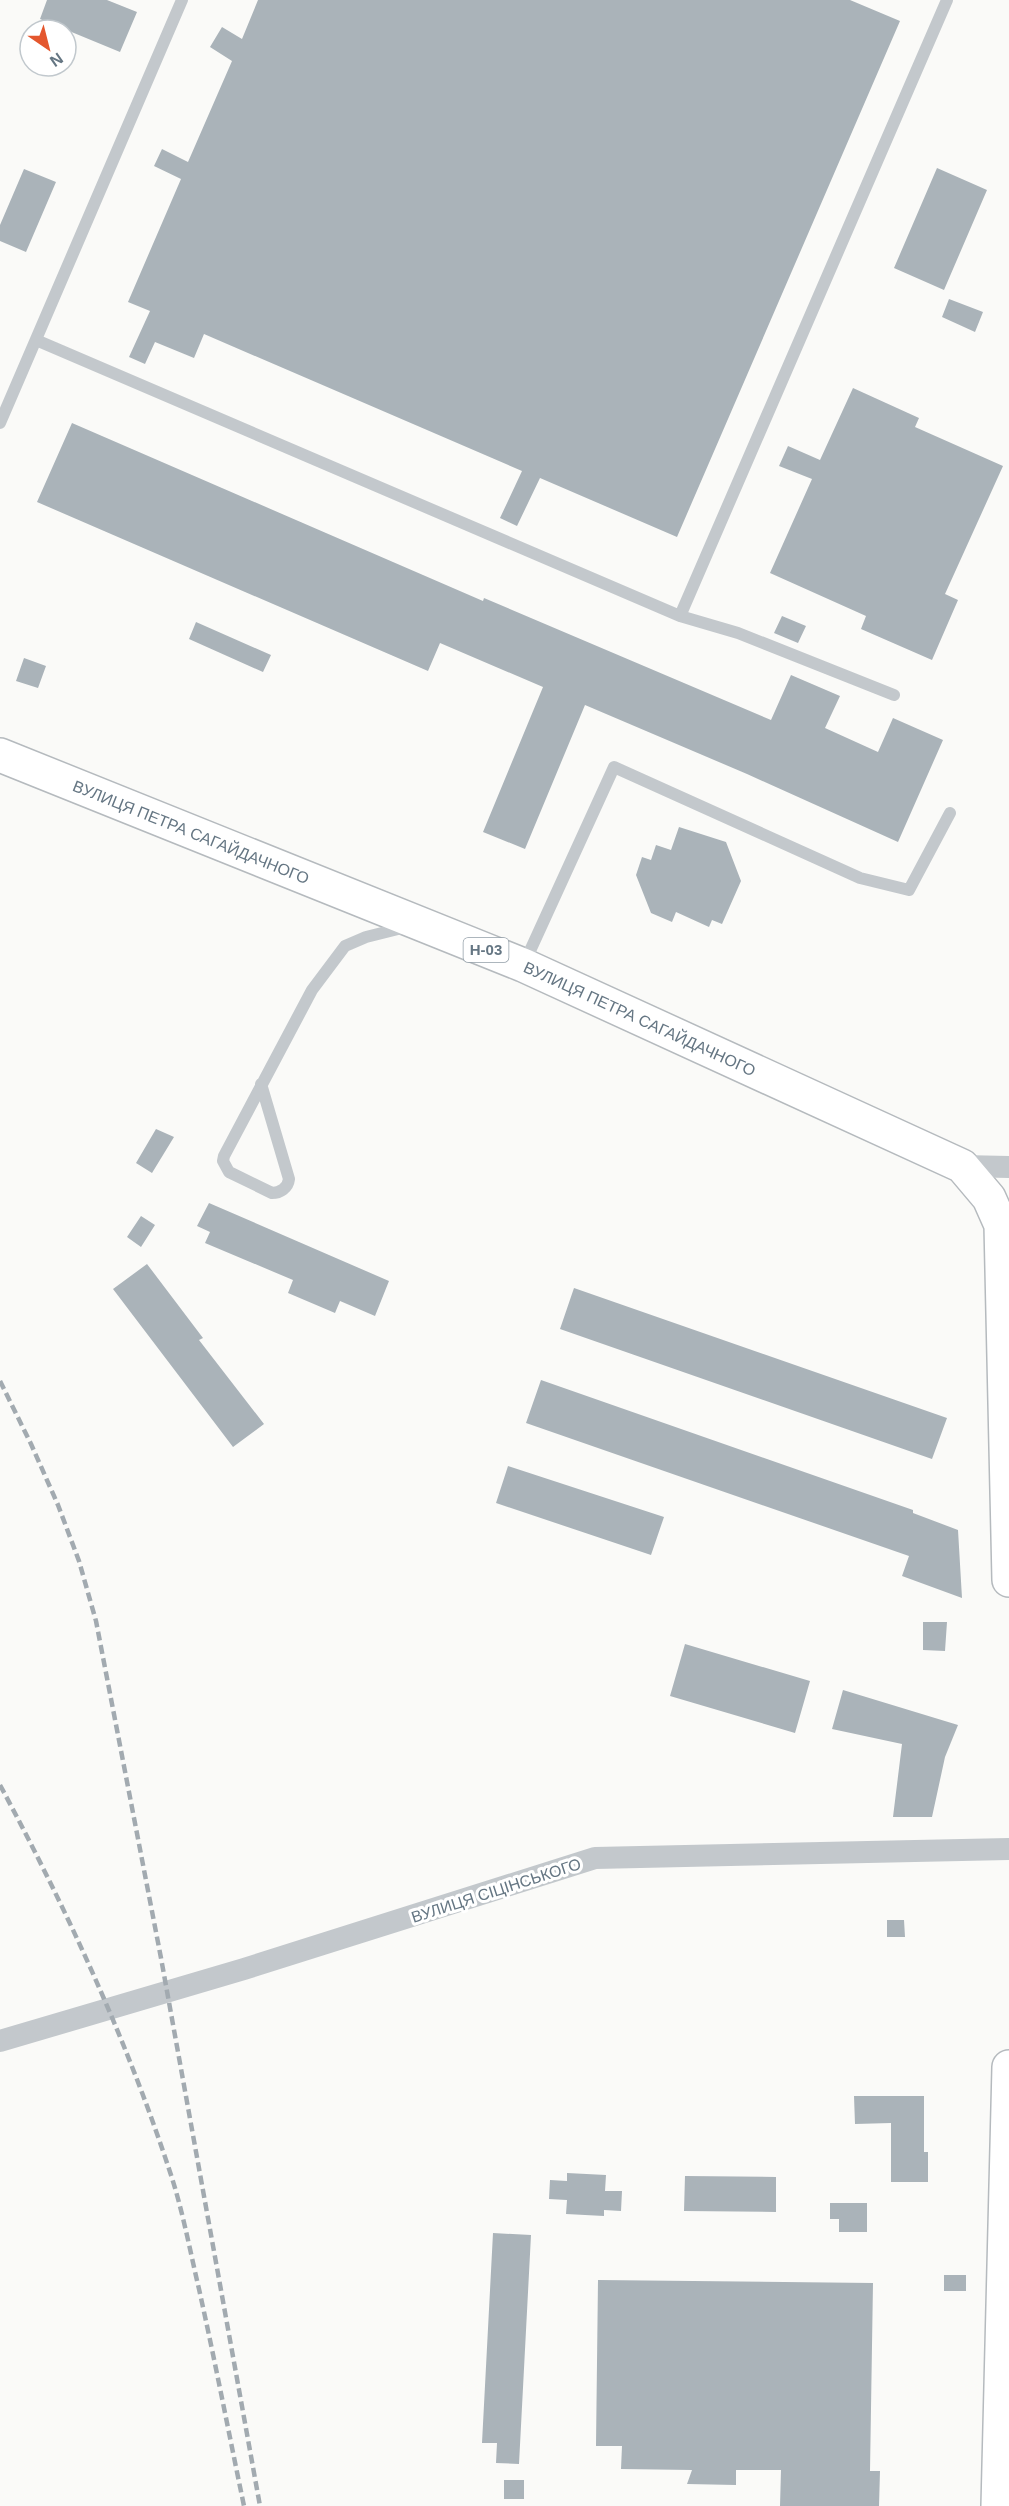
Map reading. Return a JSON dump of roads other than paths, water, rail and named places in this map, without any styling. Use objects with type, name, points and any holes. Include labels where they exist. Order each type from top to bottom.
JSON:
[{"type":"main road","name":"ВУЛИЦЯ ПЕТРА САГАЙДАЧНОГО","points":[[0,755],[524,965],[962,1166]]},
{"type":"main road","name":"Н-03","points":[[962,1166],[989,1198],[1001,1225],[1009,1580]]},
{"type":"main road","points":[[998,2506],[1009,2067]]},
{"type":"street","name":"ВУЛИЦЯ ПЕТРА САГАЙДАЧНОГО","points":[[962,1166],[1009,1167]]},
{"type":"street","name":"ВУЛИЦЯ СІЦІНСЬКОГО","points":[[0,2041],[244,1969],[595,1858],[1009,1849]]},
{"type":"lane","points":[[0,423],[182,0]]},
{"type":"lane","points":[[680,616],[947,0]]},
{"type":"lane","points":[[36,340],[680,616],[738,633],[894,695]]},
{"type":"lane","points":[[524,965],[614,767],[861,878],[909,890],[950,813]]},
{"type":"lane","points":[[261,1084],[289,1179],[284,1189],[278,1193],[272,1193],[230,1172],[222,1161],[261,1084],[312,990],[345,946],[366,937],[419,923]]},
{"type":"railway","points":[[0,1381],[58,1505],[79,1561],[96,1621],[161,1958],[260,2506]]},
{"type":"railway","points":[[0,1785],[49,1880],[94,1976],[135,2075],[171,2175],[199,2289],[244,2506]]}]
